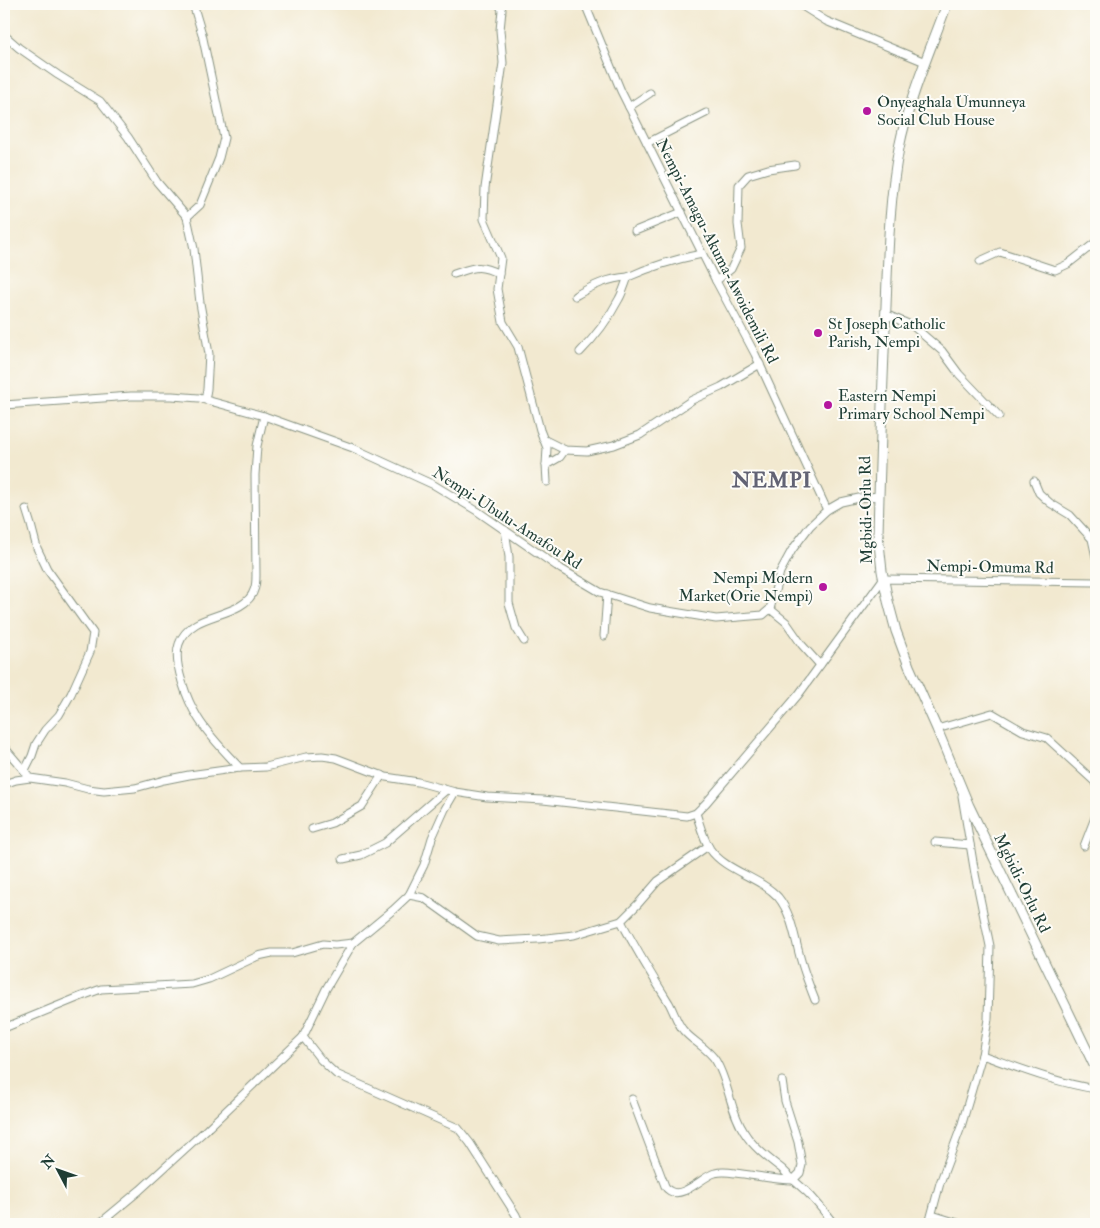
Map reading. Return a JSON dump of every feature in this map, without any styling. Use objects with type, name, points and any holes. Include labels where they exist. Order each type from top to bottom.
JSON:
[{"type":"main road","name":"Mgbidi-Orlu Rd","points":[[947,4],[908,112],[892,198],[885,314],[878,496],[878,534],[883,579],[896,631],[909,666],[968,806],[1096,1069]]},
{"type":"street","points":[[187,217],[200,204],[219,158],[224,138],[202,34],[192,4]]},
{"type":"street","points":[[499,4],[502,10],[500,30],[503,63],[485,188],[484,219],[501,258],[498,289],[503,322],[518,347],[547,448],[547,482]]},
{"type":"street","name":"Nempi-Amagu-Akuma-Awoidemili Rd","points":[[585,4],[621,91],[716,282],[760,364],[827,510]]},
{"type":"street","points":[[799,4],[826,21],[925,62]]},
{"type":"street","points":[[4,35],[19,48],[58,75],[100,101],[128,137],[156,182],[187,217],[194,249],[200,303],[209,354],[205,400]]},
{"type":"street","points":[[629,106],[650,93]]},
{"type":"street","points":[[647,143],[706,113]]},
{"type":"street","points":[[716,282],[731,269],[740,248],[738,224],[739,185],[748,175],[768,168],[795,165]]},
{"type":"street","points":[[634,231],[682,212]]},
{"type":"street","points":[[980,261],[1000,252],[1056,270],[1068,264],[1096,242]]},
{"type":"street","points":[[575,296],[596,284],[617,277],[628,277],[676,259],[702,254]]},
{"type":"street","points":[[454,274],[473,268],[486,268],[499,274]]},
{"type":"street","points":[[580,352],[605,322],[619,298],[628,277]]},
{"type":"street","points":[[885,314],[913,326],[942,350],[959,374],[999,416]]},
{"type":"street","points":[[544,439],[565,450],[587,451],[614,445],[640,435],[692,400],[721,387],[760,364]]},
{"type":"street","name":"Nempi-Ubulu-Amafou Rd","points":[[4,404],[131,396],[199,398],[264,416],[352,448],[434,485],[477,511],[580,581],[600,592],[650,608],[716,619],[763,615],[770,609]]},
{"type":"street","points":[[240,768],[198,719],[188,698],[177,656],[178,646],[184,633],[197,624],[240,606],[249,600],[254,591],[256,575],[255,475],[257,446],[264,416]]},
{"type":"street","points":[[546,465],[560,457],[565,450]]},
{"type":"street","points":[[1034,481],[1040,493],[1050,503],[1070,515],[1092,539],[1096,557]]},
{"type":"street","points":[[820,665],[802,645],[786,622],[770,609],[780,572],[788,556],[810,526],[827,510],[841,502],[878,496]]},
{"type":"street","points":[[25,770],[36,744],[45,730],[60,715],[71,694],[90,652],[93,634],[47,569],[37,548],[26,509]]},
{"type":"street","points":[[505,530],[509,558],[509,604],[516,628],[524,641]]},
{"type":"street","points":[[4,784],[30,778],[104,791],[134,788],[189,775],[240,768],[266,767],[306,757],[322,756],[336,758],[382,775],[455,792],[487,797],[544,800],[687,816],[696,813],[706,803],[799,694],[883,579]]},
{"type":"street","name":"Nempi-Omuma Rd","points":[[883,579],[1096,582]]},
{"type":"street","points":[[604,636],[607,594]]},
{"type":"street","points":[[937,729],[992,712],[1023,731],[1047,738],[1096,783]]},
{"type":"street","points":[[4,747],[30,778]]},
{"type":"street","points":[[312,829],[332,823],[362,806],[382,775]]},
{"type":"street","points":[[929,1224],[940,1183],[961,1127],[982,1055],[988,1019],[990,946],[975,874],[961,788]]},
{"type":"street","points":[[343,859],[361,855],[386,843],[446,790]]},
{"type":"street","points":[[99,1224],[140,1190],[207,1129],[303,1037],[326,989],[353,942],[409,895],[424,865],[432,838],[455,792]]},
{"type":"street","points":[[696,813],[708,846],[723,862],[757,881],[777,896],[785,907],[793,927],[806,979],[815,1000]]},
{"type":"street","points":[[1084,846],[1096,815]]},
{"type":"street","points":[[935,842],[970,844]]},
{"type":"street","points":[[409,895],[424,898],[477,936],[499,941],[574,935],[621,921],[658,881],[708,846]]},
{"type":"street","points":[[621,921],[682,1029],[690,1038],[708,1051],[722,1072],[733,1109],[744,1132],[770,1161],[810,1194],[834,1224]]},
{"type":"street","points":[[4,1028],[101,990],[192,984],[209,979],[258,956],[272,953],[292,953],[323,944],[335,945],[353,942]]},
{"type":"street","points":[[303,1037],[321,1060],[336,1074],[458,1128],[485,1166],[516,1214],[520,1224]]},
{"type":"street","points":[[982,1055],[1059,1081],[1096,1089]]},
{"type":"street","points":[[632,1099],[664,1186],[670,1192],[683,1192],[716,1172],[793,1180],[800,1173],[802,1165],[798,1142],[785,1101],[782,1080]]},
{"type":"street","points":[[932,1215],[961,1224]]},
{"type":"place","name":"Onyeaghala Umunneya Social Club House","points":[[867,111]]},
{"type":"place","name":"St Joseph Catholic Parish, Nempi","points":[[818,333]]},
{"type":"place","name":"Eastern Nempi Primary School Nempi","points":[[828,405]]},
{"type":"place","name":"Nempi Modern Market(Orie Nempi)","points":[[823,587]]},
{"type":"district","name":"NEMPI","points":[[772,480]]}]
